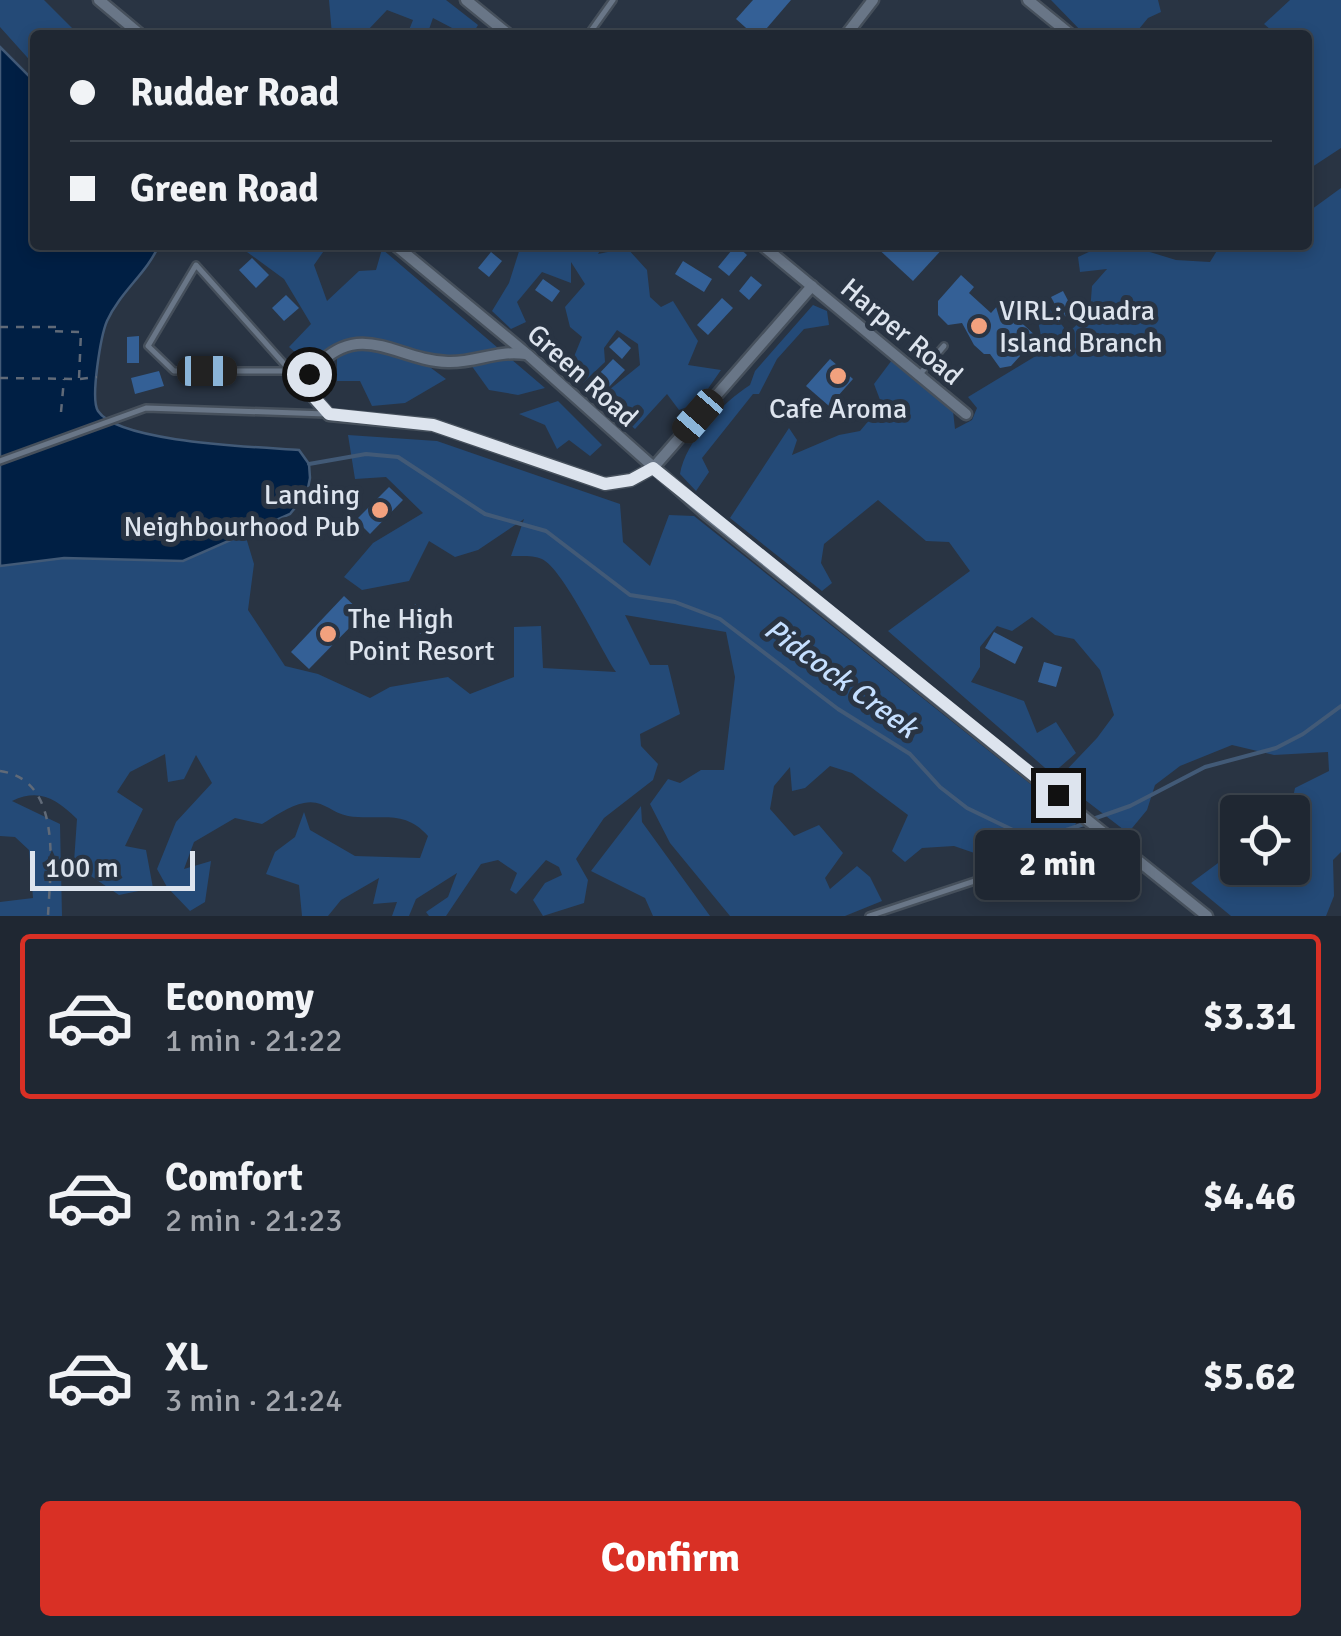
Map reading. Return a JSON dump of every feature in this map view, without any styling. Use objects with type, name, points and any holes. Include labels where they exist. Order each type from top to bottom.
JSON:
[{"type":"street","points":[[99,0],[135,30]]},
{"type":"street","points":[[466,0],[502,30]]},
{"type":"street","points":[[850,30],[874,0]]},
{"type":"street","points":[[1028,0],[1065,30]]},
{"type":"street","name":"Green Road","points":[[401,250],[526,354],[653,468],[883,658],[1104,830],[1207,916]]},
{"type":"street","name":"Harper Road","points":[[768,250],[966,414]]},
{"type":"street","points":[[526,354],[500,351],[461,362],[436,362],[362,342],[348,343],[309,374],[304,386],[329,414],[433,425],[605,484],[631,480],[653,468],[812,286]]},
{"type":"lane","points":[[591,30],[612,0]]},
{"type":"lane","points":[[290,371],[174,370],[148,346],[196,265],[304,386]]},
{"type":"lane","points":[[919,375],[944,346]]},
{"type":"lane","points":[[0,461],[146,408],[329,414]]},
{"type":"lane","points":[[868,916],[1020,866],[1104,830]]},
{"type":"path","points":[[0,327],[58,327]]},
{"type":"path","points":[[51,327],[51,331],[81,332],[79,378]]},
{"type":"path","points":[[0,378],[97,377]]},
{"type":"path","points":[[61,412],[64,378]]},
{"type":"path","points":[[0,772],[29,784],[42,798],[50,872],[48,916]]},
{"type":"shaded area","points":[[0,0],[44,0],[74,30],[30,30],[30,60],[0,27]]},
{"type":"shaded area","points":[[329,0],[446,0],[478,25],[475,30],[453,30],[433,18],[429,30],[409,30],[413,20],[387,10],[368,30],[332,30]]},
{"type":"shaded area","points":[[1051,0],[1158,0],[1161,12],[1148,18],[1138,30],[1080,30]]},
{"type":"shaded area","points":[[1290,0],[1341,0],[1341,148],[1312,167],[1312,30],[1271,30],[1264,24]]},
{"type":"shaded area","points":[[0,47],[30,77],[30,250],[156,250],[107,321],[96,381],[98,411],[111,422],[161,437],[299,450],[309,464],[310,478],[307,493],[290,514],[183,561],[64,558],[0,566]]},
{"type":"shaded area","points":[[1341,188],[1341,852],[1333,860],[1334,896],[1326,916],[1231,916],[1191,883],[1220,862],[1220,885],[1310,885],[1310,795],[1294,795],[1295,788],[1329,771],[1328,752],[1274,755],[1232,745],[1180,766],[1155,785],[1147,810],[1128,833],[1058,779],[1114,715],[1100,670],[1074,639],[1055,635],[1032,617],[1012,631],[997,626],[980,647],[980,667],[971,682],[1024,701],[1037,733],[1056,722],[1076,753],[1052,774],[888,631],[970,571],[949,542],[926,541],[878,500],[824,544],[821,563],[832,583],[822,591],[730,518],[789,428],[797,440],[792,455],[839,435],[860,431],[882,405],[874,384],[892,360],[953,411],[955,429],[972,420],[977,408],[968,397],[1044,351],[1034,301],[1043,300],[1068,333],[1090,312],[1092,286],[1107,269],[1080,272],[1078,257],[1093,250],[1143,250],[1176,260],[1210,262],[1217,250],[1312,250],[1312,209]]},
{"type":"shaded area","points":[[324,250],[314,265],[327,301],[359,271],[376,270],[383,250],[545,388],[518,395],[489,390],[466,358],[427,365],[446,379],[405,403],[372,406],[360,381],[337,381],[337,355],[310,365],[289,347],[311,324],[284,279],[247,252]]},
{"type":"shaded area","points":[[519,250],[600,250],[598,254],[629,250],[647,270],[650,297],[661,307],[673,301],[698,341],[688,365],[721,370],[698,403],[679,410],[667,394],[635,429],[599,398],[640,365],[638,344],[617,330],[604,348],[605,362],[583,383],[569,369],[582,337],[570,327],[565,307],[585,284],[571,262],[571,283],[542,272],[517,302],[526,322],[511,329],[492,311],[509,283]]},
{"type":"shaded area","points":[[813,305],[827,311],[829,325],[804,329],[777,359],[759,394],[753,394],[702,458],[709,472],[696,491],[680,474],[697,436],[717,412],[750,385],[755,371]]},
{"type":"shaded area","points":[[558,401],[602,445],[590,456],[569,440],[557,449],[545,425],[519,414]]},
{"type":"shaded area","points":[[348,435],[437,441],[620,504],[623,542],[650,566],[669,515],[694,516],[1077,821],[1071,833],[986,857],[954,846],[922,848],[905,862],[892,851],[908,815],[852,773],[830,766],[805,788],[792,791],[790,767],[774,786],[770,809],[794,836],[819,825],[843,853],[825,878],[830,889],[857,866],[870,877],[882,901],[845,916],[730,916],[670,843],[650,804],[668,779],[680,783],[701,770],[724,770],[735,677],[726,632],[625,615],[650,665],[668,665],[680,714],[640,734],[641,746],[658,764],[653,780],[604,818],[576,859],[588,880],[584,903],[543,916],[533,900],[545,883],[562,875],[559,867],[546,860],[516,894],[510,890],[517,873],[498,860],[481,864],[446,916],[429,916],[426,912],[448,897],[457,873],[416,899],[409,916],[392,916],[397,902],[373,904],[379,878],[341,900],[328,916],[302,916],[299,885],[266,874],[275,852],[295,837],[304,812],[310,830],[355,856],[420,858],[428,836],[419,827],[400,819],[348,816],[311,802],[293,806],[262,824],[235,818],[194,842],[184,869],[211,861],[205,902],[190,911],[167,887],[157,869],[176,822],[212,783],[196,755],[184,779],[168,782],[165,754],[130,772],[117,792],[143,809],[125,846],[146,850],[153,888],[119,895],[88,874],[73,876],[77,819],[55,801],[39,796],[22,797],[12,801],[60,824],[62,916],[0,916],[0,902],[33,898],[29,850],[15,837],[0,836],[0,566],[64,558],[183,561],[245,534],[254,564],[248,610],[285,666],[318,674],[370,698],[390,687],[448,677],[470,694],[514,677],[514,627],[541,626],[543,668],[616,672],[551,566],[539,558],[511,556],[524,519],[478,550],[455,557],[429,541],[409,581],[362,590],[344,577],[373,543],[423,513],[386,477],[355,479]]},
{"type":"shaded area","points":[[641,806],[642,822],[710,916],[653,916],[645,898],[591,871]]},
{"type":"building","points":[[753,0],[791,0],[765,30],[748,30],[736,19]]},
{"type":"building","points":[[732,250],[742,250],[747,255],[729,276],[718,267]]},
{"type":"building","points":[[879,250],[941,250],[913,281]]},
{"type":"building","points":[[491,252],[502,261],[489,277],[478,268]]},
{"type":"building","points":[[252,258],[269,275],[256,288],[239,270]]},
{"type":"building","points":[[683,261],[712,279],[704,292],[675,274]]},
{"type":"building","points":[[961,275],[974,287],[969,293],[991,313],[1000,303],[1037,337],[1011,366],[1000,368],[990,354],[974,345],[962,323],[948,325],[938,315],[938,301]]},
{"type":"building","points":[[751,276],[762,285],[749,300],[739,291]]},
{"type":"building","points":[[543,279],[560,291],[552,302],[535,290]]},
{"type":"building","points":[[1063,291],[1074,312],[1062,318],[1051,297]]},
{"type":"building","points":[[286,295],[299,308],[284,321],[272,308]]},
{"type":"building","points":[[722,298],[733,308],[708,335],[697,325]]},
{"type":"building","points":[[139,336],[139,363],[127,363],[127,337]]},
{"type":"building","points":[[619,337],[631,348],[622,359],[609,347]]},
{"type":"building","points":[[613,359],[625,370],[607,389],[595,378]]},
{"type":"building","points":[[830,359],[853,379],[829,406],[806,386]]},
{"type":"building","points":[[159,371],[164,386],[135,394],[131,378]]},
{"type":"building","name":"Landing Neighbourhood Pub","points":[[389,487],[403,500],[370,534],[356,520]]},
{"type":"building","points":[[344,596],[363,614],[309,669],[291,652]]},
{"type":"building","points":[[415,604],[435,622],[423,636],[402,618]]},
{"type":"building","points":[[994,632],[1023,647],[1015,664],[985,648]]},
{"type":"building","points":[[1044,662],[1062,667],[1056,687],[1038,682]]},
{"type":"waterway","name":"Pidcock Creek","points":[[309,464],[366,454],[398,457],[485,514],[546,531],[630,595],[675,602],[720,619],[838,709],[910,754],[940,787],[967,808],[1021,834],[1063,831],[1084,824]]},
{"type":"waterway","name":"Pidcock Creek","points":[[1093,819],[1130,806],[1205,767],[1276,748],[1341,706]]},
{"type":"place","name":"VIRL: Quadra Island Branch","points":[[979,326]]},
{"type":"place","name":"Cafe Aroma","points":[[838,376]]},
{"type":"place","name":"Landing Neighbourhood Pub","points":[[380,510]]},
{"type":"place","name":"The High Point Resort","points":[[328,634]]},
{"type":"route","points":[[309,374],[304,386],[329,414],[433,425],[605,484],[631,480],[653,468],[883,658],[1058,795]]}]
